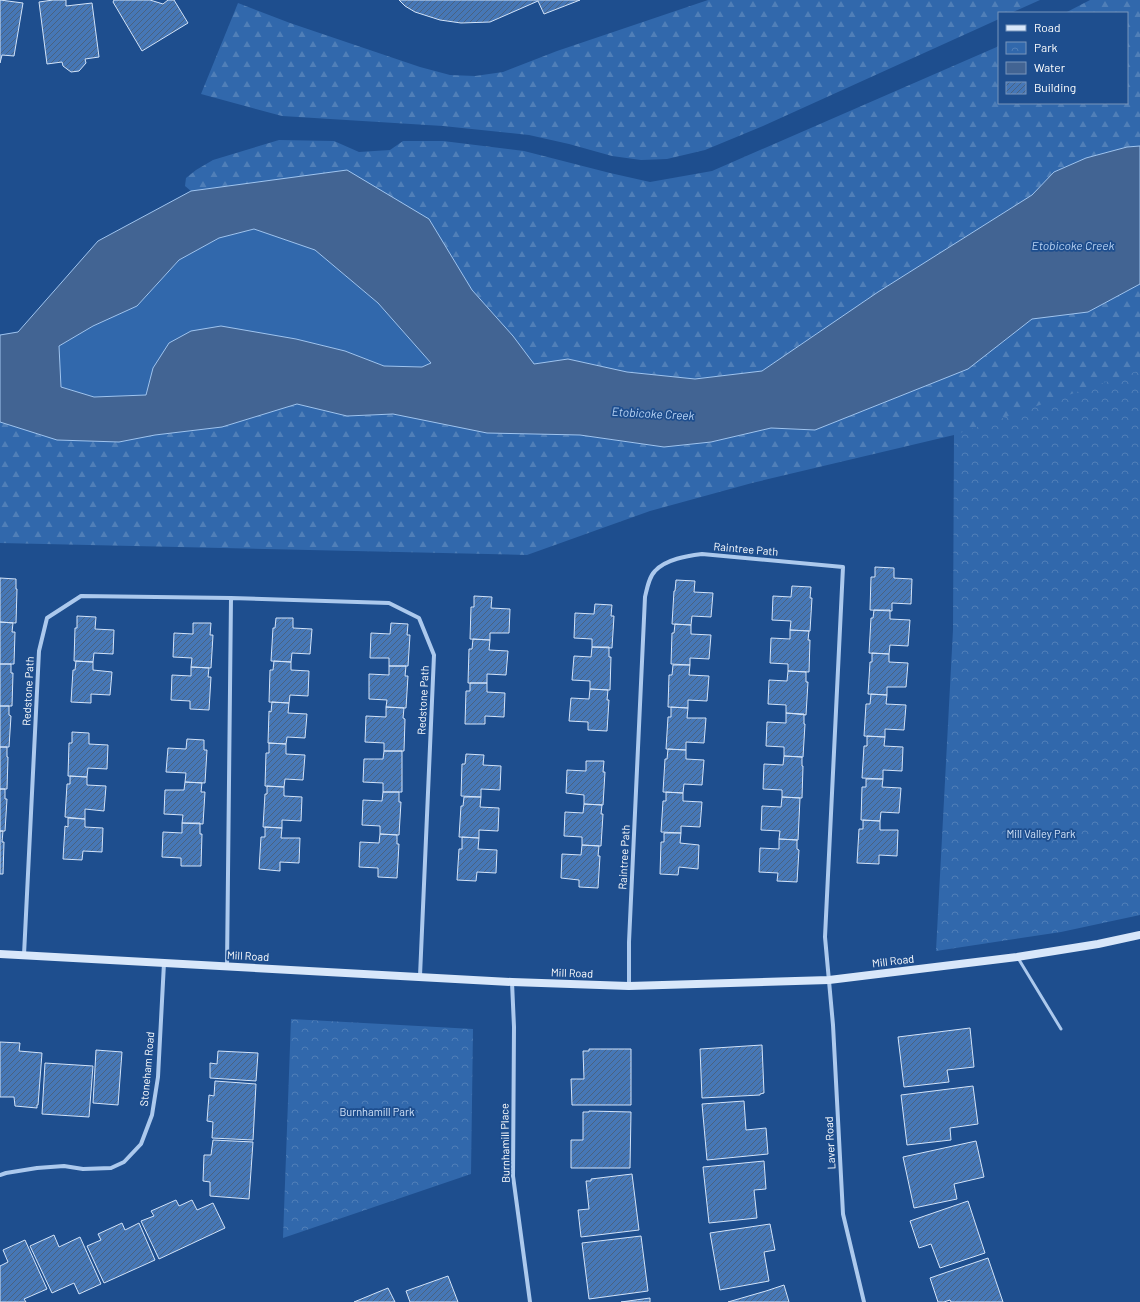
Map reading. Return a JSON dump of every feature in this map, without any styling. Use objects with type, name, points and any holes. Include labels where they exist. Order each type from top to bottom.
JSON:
[{"type":"street","name":"Raintree Path","points":[[629,986],[629,942],[645,597],[654,571],[662,565],[687,556],[702,554],[843,567],[825,937],[829,980]]},
{"type":"street","name":"Redstone Path","points":[[24,955],[39,651],[47,618],[81,596],[231,598],[389,603],[419,618],[434,655],[420,976]]},
{"type":"street","points":[[227,966],[231,598]]},
{"type":"street","name":"Mill Road","points":[[0,954],[512,982],[629,986],[829,980],[1017,956],[1098,944],[1140,935]]},
{"type":"street","name":"Stoneham Road","points":[[0,1175],[29,1169],[64,1166],[83,1169],[111,1168],[124,1162],[142,1144],[152,1115],[158,1077],[164,963]]},
{"type":"street","name":"Laver Road","points":[[829,980],[843,1214],[864,1302]]},
{"type":"street","name":"Burnhamill Place","points":[[512,982],[514,1027],[513,1176],[530,1302]]},
{"type":"lane","points":[[1017,956],[1061,1029]]},
{"type":"green space","points":[[708,0],[1040,0],[1013,12],[998,12],[998,19],[763,126],[705,150],[667,159],[641,160],[612,156],[529,135],[443,126],[282,116],[201,94],[238,3],[290,23],[420,67],[450,75],[475,76],[503,72],[557,51]]},
{"type":"green space","points":[[1090,0],[1140,0],[1140,146],[1127,147],[1086,158],[1054,172],[1032,195],[878,292],[762,371],[695,379],[627,372],[568,359],[534,364],[513,336],[472,290],[429,219],[191,191],[185,186],[186,178],[213,160],[279,140],[334,141],[359,152],[390,150],[403,141],[443,141],[524,151],[650,182],[712,171],[998,46],[998,104],[1128,104],[1128,12],[1067,12]]},
{"type":"green space","points":[[254,229],[315,250],[378,303],[431,363],[422,367],[384,366],[345,351],[296,339],[153,368],[146,395],[94,397],[61,387],[59,346],[93,326],[137,306],[179,260],[219,238]]},
{"type":"green space","points":[[1140,284],[1140,572],[954,435],[752,483],[650,511],[527,555],[0,543],[0,422],[57,440],[119,442],[155,435],[222,427],[297,404],[347,416],[393,414],[580,435],[664,447],[711,442],[771,428],[815,430],[968,369],[1032,319],[1088,312]]},
{"type":"green space","name":"Mill Valley Park","points":[[1140,370],[1140,915],[1061,932],[936,951],[953,630],[954,435]]},
{"type":"green space","name":"Burnhamill Park","points":[[291,1019],[473,1029],[471,1174],[283,1238]]},
{"type":"water","name":"Etobicoke Creek","points":[[1140,146],[1140,284],[1088,312],[1032,319],[968,369],[815,430],[771,428],[711,442],[664,447],[580,435],[487,433],[393,414],[347,416],[297,404],[222,427],[155,435],[119,442],[57,440],[0,422],[0,335],[18,332],[98,241],[191,191],[347,170],[429,219],[472,290],[513,336],[534,364],[568,359],[627,372],[695,379],[762,371],[878,292],[1032,195],[1054,172],[1086,158],[1127,147]],"holes":[[[254,229],[315,250],[378,303],[431,363],[422,367],[384,366],[345,351],[296,339],[221,326],[191,331],[169,343],[153,368],[146,395],[94,397],[61,387],[59,346],[93,326],[137,306],[179,260],[219,238]]]},
{"type":"building","points":[[0,0],[23,3],[14,56],[2,55],[0,63]]},
{"type":"building","points":[[66,0],[66,6],[92,3],[99,57],[85,59],[86,63],[79,71],[71,72],[63,66],[62,62],[47,64],[39,2]]},
{"type":"building","points":[[114,0],[150,0],[163,4],[168,0],[174,0],[188,23],[142,51],[113,2]]},
{"type":"building","points":[[399,0],[580,0],[544,14],[538,1],[490,22],[461,23],[440,20],[415,12]]},
{"type":"building","points":[[875,567],[894,568],[894,578],[912,579],[911,604],[892,603],[892,611],[870,610],[871,577],[875,577]]},
{"type":"building","points":[[0,578],[16,579],[16,623],[0,622]]},
{"type":"building","points":[[676,580],[695,581],[694,592],[713,593],[711,617],[692,616],[691,625],[672,624]]},
{"type":"building","points":[[792,586],[811,587],[810,598],[812,598],[810,631],[790,630],[791,621],[772,620],[773,596],[791,597]]},
{"type":"building","points":[[474,596],[492,597],[491,608],[510,609],[509,633],[490,633],[490,640],[470,639],[471,607],[474,607]]},
{"type":"building","points":[[595,604],[612,605],[611,616],[614,616],[612,648],[592,647],[592,639],[574,638],[575,613],[594,614]]},
{"type":"building","points":[[874,610],[890,610],[890,619],[910,620],[908,646],[890,645],[889,654],[869,653],[871,618],[873,618]]},
{"type":"building","points":[[77,616],[96,617],[95,629],[114,630],[113,654],[94,653],[93,662],[74,661]]},
{"type":"building","points":[[276,618],[293,618],[293,628],[312,629],[310,654],[292,653],[291,662],[271,661],[273,628],[275,628]]},
{"type":"building","points":[[0,622],[13,623],[12,632],[15,632],[14,664],[0,664]]},
{"type":"building","points":[[193,623],[211,623],[210,635],[213,635],[211,668],[191,667],[192,658],[173,657],[174,633],[193,634]]},
{"type":"building","points":[[391,623],[408,624],[407,635],[410,635],[408,666],[389,666],[389,658],[370,658],[371,633],[390,634]]},
{"type":"building","points":[[675,624],[691,625],[691,634],[711,635],[709,659],[690,658],[690,665],[671,664],[672,633],[674,633]]},
{"type":"building","points":[[790,630],[809,631],[809,672],[788,671],[788,664],[770,663],[771,638],[790,639]]},
{"type":"building","points":[[473,639],[490,640],[489,650],[508,651],[506,675],[487,674],[487,683],[468,683],[469,649],[472,649]]},
{"type":"building","points":[[592,647],[609,647],[609,657],[611,657],[610,690],[590,689],[590,681],[572,680],[574,656],[591,657]]},
{"type":"building","points":[[872,653],[889,654],[889,662],[908,663],[906,687],[887,687],[887,695],[868,694]]},
{"type":"building","points":[[76,661],[93,662],[93,670],[112,672],[110,695],[91,694],[91,703],[71,702],[73,670],[75,670]]},
{"type":"building","points":[[274,661],[291,662],[291,670],[309,671],[308,696],[290,695],[289,703],[269,702],[270,670],[273,670]]},
{"type":"building","points":[[0,664],[11,664],[11,673],[13,673],[12,706],[0,706]]},
{"type":"building","points":[[673,665],[690,665],[689,675],[709,676],[707,701],[688,700],[688,708],[668,707],[669,675],[672,675]]},
{"type":"building","points":[[389,666],[406,666],[405,676],[408,676],[406,708],[386,707],[387,700],[369,699],[369,674],[389,675]]},
{"type":"building","points":[[191,667],[209,668],[208,677],[211,677],[209,710],[190,709],[190,701],[171,700],[172,675],[191,676]]},
{"type":"building","points":[[788,671],[806,672],[806,682],[808,682],[806,715],[786,713],[786,705],[768,704],[769,680],[787,681]]},
{"type":"building","points":[[470,683],[487,683],[487,692],[505,693],[504,717],[485,716],[485,724],[465,724],[466,691],[470,691]]},
{"type":"building","points":[[590,689],[608,690],[607,700],[609,700],[607,731],[588,730],[588,722],[569,721],[571,698],[589,699]]},
{"type":"building","points":[[871,694],[887,695],[886,704],[906,705],[904,730],[885,729],[885,737],[864,736],[866,704],[870,704]]},
{"type":"building","points":[[272,702],[289,703],[288,713],[307,714],[305,738],[287,737],[286,744],[268,743],[269,711],[271,712]]},
{"type":"building","points":[[0,706],[9,706],[9,715],[11,716],[9,747],[0,747]]},
{"type":"building","points":[[386,707],[404,708],[404,751],[384,751],[384,743],[365,742],[366,716],[386,717]]},
{"type":"building","points":[[671,707],[688,708],[687,718],[706,718],[704,743],[686,742],[686,750],[666,749],[668,717],[671,717]]},
{"type":"building","points":[[786,713],[804,714],[805,724],[803,757],[784,756],[784,747],[766,746],[767,722],[786,723]]},
{"type":"building","points":[[72,732],[89,733],[89,744],[108,745],[107,769],[88,768],[87,777],[68,776],[69,743],[72,743]]},
{"type":"building","points":[[867,736],[885,737],[884,746],[903,747],[902,771],[883,770],[883,779],[862,778],[864,746],[867,746]]},
{"type":"building","points":[[187,739],[204,740],[204,750],[207,750],[205,783],[185,782],[186,773],[166,772],[168,748],[186,749]]},
{"type":"building","points":[[269,743],[286,744],[286,754],[305,755],[303,780],[285,779],[284,787],[265,786],[266,753],[269,753]]},
{"type":"building","points":[[0,747],[7,747],[7,789],[0,789]]},
{"type":"building","points":[[668,749],[686,750],[686,759],[704,760],[702,785],[684,784],[683,793],[663,792],[665,759],[667,759]]},
{"type":"building","points":[[384,751],[402,751],[402,792],[383,792],[383,783],[363,782],[364,759],[383,759]]},
{"type":"building","points":[[466,754],[484,755],[483,765],[501,766],[500,790],[481,789],[481,797],[461,796],[462,764],[465,764]]},
{"type":"building","points":[[784,756],[802,757],[802,798],[782,797],[782,790],[763,789],[764,764],[783,765]]},
{"type":"building","points":[[586,761],[604,761],[603,772],[605,772],[603,805],[584,804],[584,795],[566,793],[567,770],[586,771]]},
{"type":"building","points":[[70,776],[87,777],[87,785],[106,786],[104,811],[85,809],[85,819],[65,817],[67,784],[70,784]]},
{"type":"building","points":[[866,779],[883,779],[882,787],[901,788],[899,813],[881,812],[880,821],[861,820],[862,787],[866,787]]},
{"type":"building","points":[[185,782],[202,783],[201,792],[205,792],[203,824],[182,823],[183,815],[164,814],[165,790],[184,790]]},
{"type":"building","points":[[267,786],[284,787],[284,796],[302,797],[301,821],[282,820],[282,828],[263,827],[265,794],[267,794]]},
{"type":"building","points":[[0,789],[5,789],[5,799],[7,799],[5,831],[0,831]]},
{"type":"building","points":[[383,792],[399,792],[399,802],[401,802],[399,835],[380,834],[380,826],[362,825],[363,800],[382,801]]},
{"type":"building","points":[[666,792],[683,793],[683,801],[702,802],[700,827],[681,826],[681,833],[661,832],[663,801],[666,801]]},
{"type":"building","points":[[464,797],[481,797],[480,807],[499,808],[498,831],[479,830],[479,838],[459,837],[461,806],[463,806]]},
{"type":"building","points":[[782,797],[800,798],[798,840],[779,839],[780,831],[761,830],[762,806],[781,807]]},
{"type":"building","points":[[584,804],[602,805],[601,814],[603,814],[601,846],[582,845],[582,837],[564,836],[565,812],[583,813]]},
{"type":"building","points":[[68,818],[85,819],[85,827],[103,828],[102,852],[83,851],[82,860],[63,859],[65,826],[68,827]]},
{"type":"building","points":[[863,820],[880,821],[880,830],[898,830],[897,856],[879,855],[879,864],[857,863],[859,829],[863,829]]},
{"type":"building","points":[[182,823],[200,823],[200,834],[202,834],[201,866],[181,866],[181,858],[162,857],[163,832],[182,833]]},
{"type":"building","points":[[265,827],[282,828],[281,838],[300,838],[299,863],[280,862],[280,871],[259,869],[261,837],[265,837]]},
{"type":"building","points":[[0,831],[3,831],[2,842],[4,842],[3,874],[0,874]]},
{"type":"building","points":[[664,833],[681,833],[680,843],[699,845],[698,869],[679,867],[678,875],[660,874],[661,842],[664,842]]},
{"type":"building","points":[[380,834],[397,835],[397,844],[399,844],[397,878],[378,877],[378,868],[359,867],[360,842],[379,843]]},
{"type":"building","points":[[462,837],[479,838],[478,849],[497,850],[496,873],[477,872],[476,881],[457,880],[459,849],[462,849]]},
{"type":"building","points":[[779,839],[797,840],[797,849],[799,850],[797,882],[777,881],[778,873],[759,872],[760,848],[779,849]]},
{"type":"building","points":[[582,845],[599,846],[598,856],[600,856],[598,888],[579,887],[579,880],[561,878],[562,854],[581,855]]},
{"type":"building","points":[[970,1028],[974,1067],[947,1070],[949,1082],[904,1087],[898,1037]]},
{"type":"building","points":[[0,1042],[20,1043],[19,1051],[42,1053],[37,1108],[15,1106],[14,1097],[0,1097]]},
{"type":"building","points":[[762,1045],[764,1093],[760,1095],[702,1098],[700,1049]]},
{"type":"building","points":[[589,1049],[631,1049],[631,1105],[572,1105],[571,1079],[584,1079],[583,1051],[589,1051]]},
{"type":"building","points":[[96,1050],[122,1052],[118,1105],[93,1103]]},
{"type":"building","points":[[218,1051],[258,1053],[256,1081],[210,1078],[210,1063],[217,1064]]},
{"type":"building","points":[[45,1063],[93,1066],[89,1117],[42,1114]]},
{"type":"building","points":[[215,1081],[256,1084],[253,1140],[212,1138],[213,1122],[207,1121],[209,1095],[214,1096]]},
{"type":"building","points":[[973,1086],[978,1124],[950,1128],[951,1140],[907,1145],[901,1095]]},
{"type":"building","points":[[744,1101],[746,1130],[766,1128],[768,1154],[707,1160],[702,1104]]},
{"type":"building","points":[[583,1112],[631,1112],[630,1168],[571,1168],[571,1140],[583,1140]]},
{"type":"building","points":[[213,1140],[253,1142],[249,1199],[210,1196],[210,1182],[203,1181],[204,1155],[211,1155]]},
{"type":"building","points":[[976,1141],[984,1177],[954,1184],[957,1199],[914,1208],[903,1157]]},
{"type":"building","points":[[764,1161],[766,1189],[754,1190],[757,1218],[709,1223],[703,1167]]},
{"type":"building","points":[[632,1174],[639,1230],[581,1237],[578,1210],[589,1209],[586,1181],[591,1181],[591,1179]]},
{"type":"building","points":[[176,1200],[179,1206],[192,1200],[197,1210],[213,1203],[225,1228],[159,1259],[141,1221],[154,1216],[151,1211]]},
{"type":"building","points":[[968,1201],[985,1253],[940,1268],[931,1244],[919,1248],[910,1221]]},
{"type":"building","points":[[122,1223],[125,1230],[139,1223],[155,1260],[104,1283],[87,1246],[101,1240],[98,1234]]},
{"type":"building","points":[[770,1224],[775,1250],[764,1252],[769,1281],[720,1290],[710,1233]]},
{"type":"building","points":[[54,1235],[59,1247],[80,1237],[101,1284],[79,1294],[74,1283],[52,1293],[30,1246]]},
{"type":"building","points":[[641,1236],[648,1291],[589,1299],[582,1243]]},
{"type":"building","points":[[25,1240],[47,1289],[24,1299],[26,1302],[0,1302],[0,1266],[8,1262],[3,1250]]},
{"type":"building","points":[[988,1258],[1003,1302],[951,1302],[950,1300],[938,1302],[930,1278]]},
{"type":"building","points":[[448,1276],[458,1302],[410,1302],[406,1291]]},
{"type":"building","points":[[784,1285],[789,1302],[728,1302],[766,1291]]},
{"type":"building","points":[[388,1288],[395,1302],[354,1302]]},
{"type":"building","points":[[650,1298],[650,1302],[621,1302]]}]
